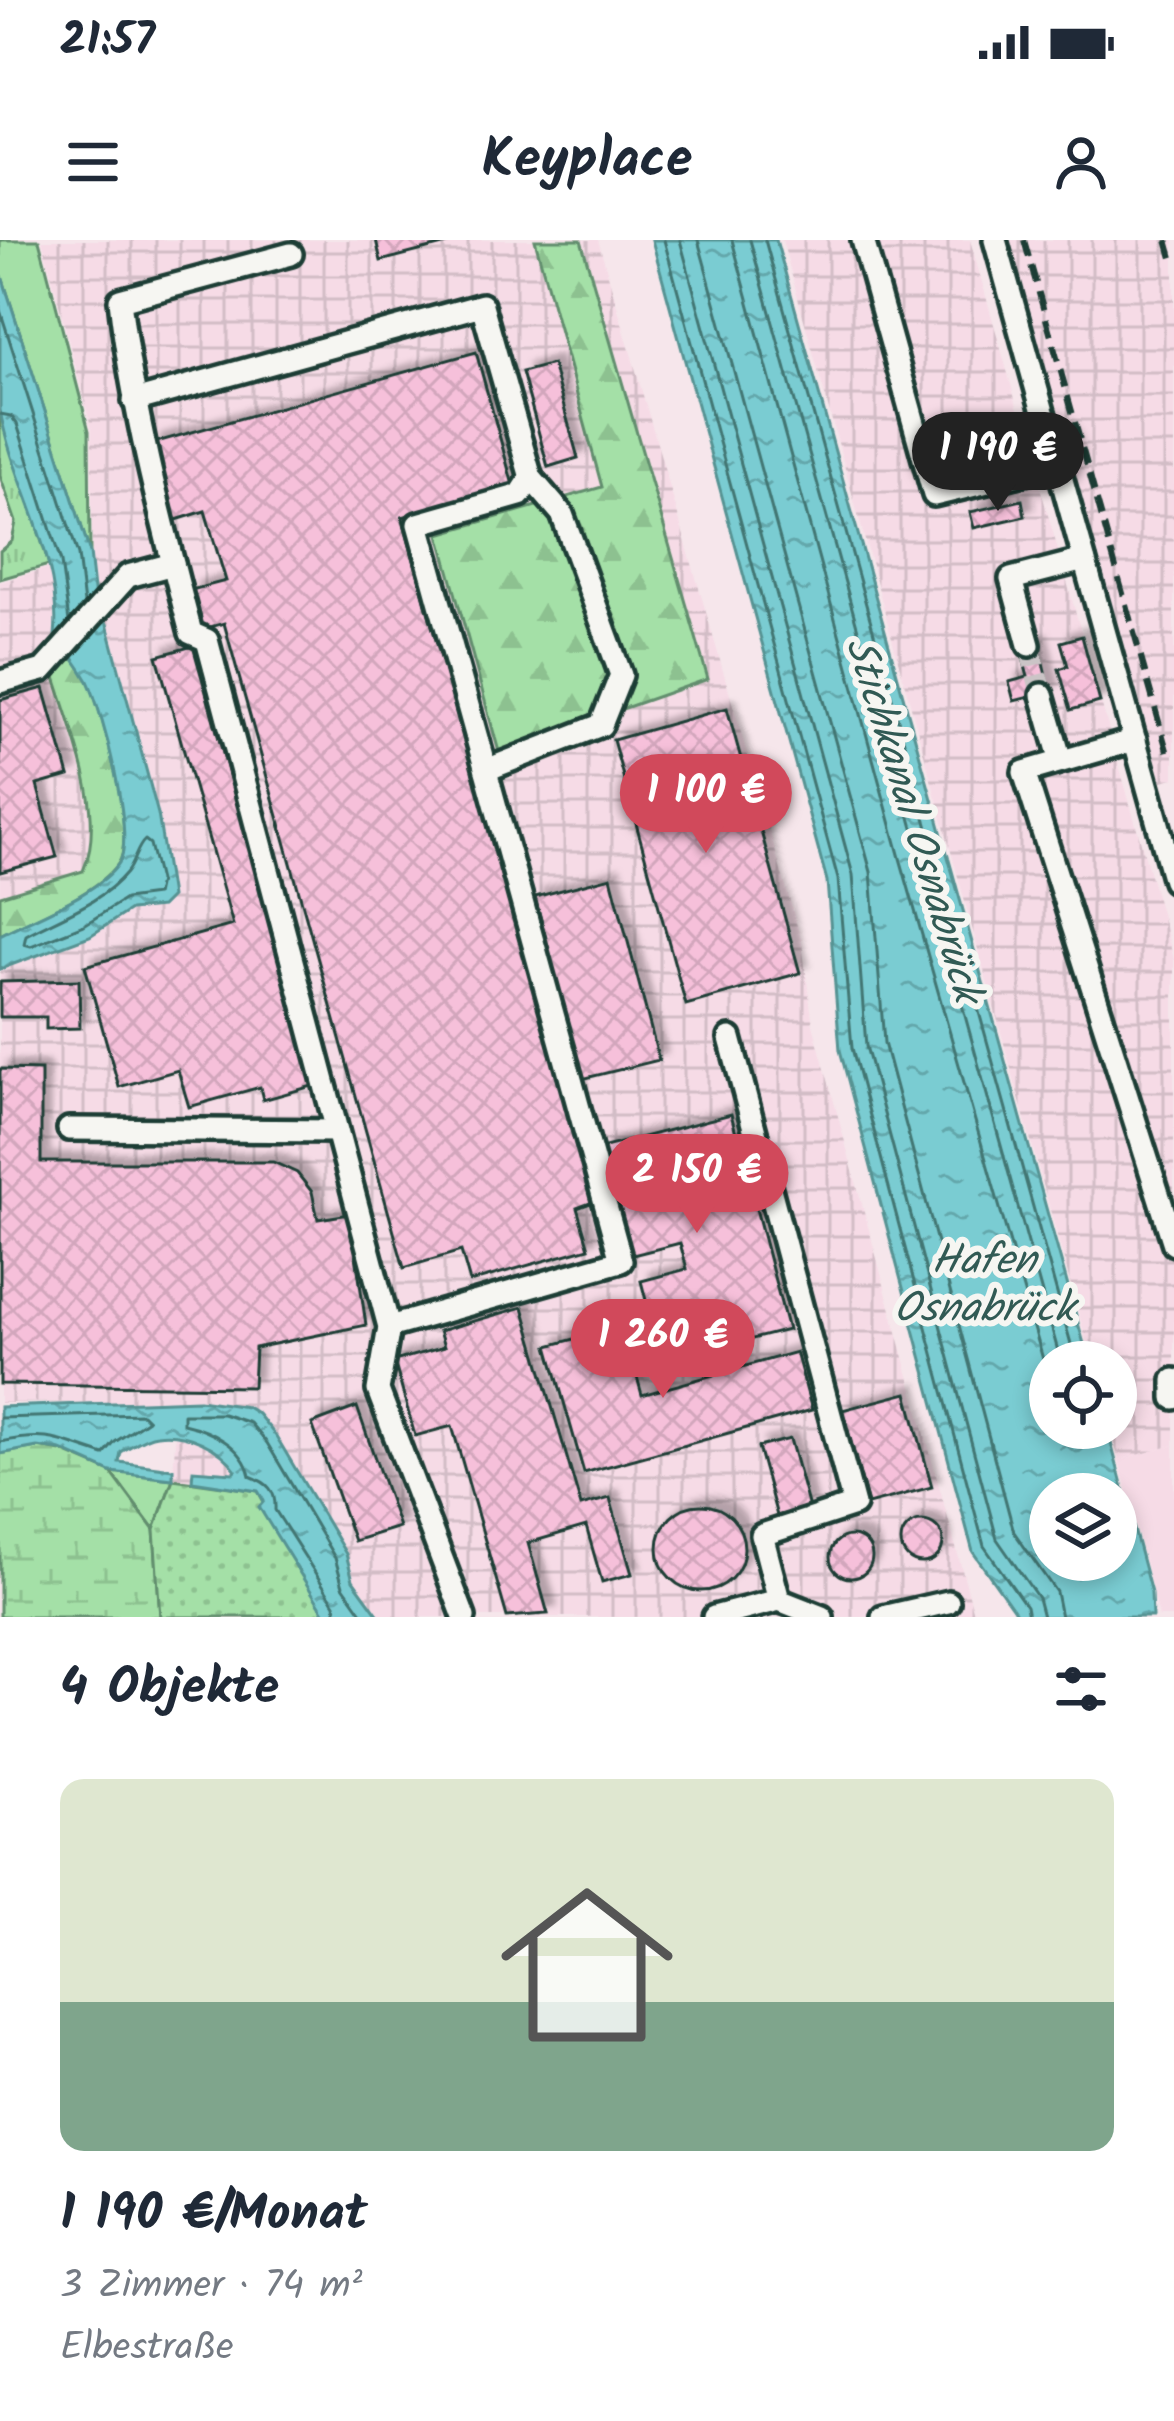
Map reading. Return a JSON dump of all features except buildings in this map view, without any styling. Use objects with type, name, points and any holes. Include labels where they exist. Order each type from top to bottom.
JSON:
[{"type":"street","points":[[863,240],[934,495],[1058,465]]},
{"type":"street","points":[[995,240],[1174,881]]},
{"type":"street","points":[[291,254],[120,300],[134,400],[173,565],[191,633],[207,640],[389,1328],[378,1390],[464,1617]]},
{"type":"street","points":[[134,400],[482,305],[531,478],[562,514],[621,675],[601,725],[486,770]]},
{"type":"street","points":[[389,1328],[621,1261],[418,524],[520,495],[531,478]]},
{"type":"street","points":[[1029,645],[1011,580],[1084,560]]},
{"type":"street","points":[[0,682],[43,670],[128,576],[173,565]]},
{"type":"street","points":[[1042,694],[1061,761]]},
{"type":"street","points":[[1135,740],[1024,772],[1174,1244]]},
{"type":"street","points":[[730,1038],[854,1505],[762,1535],[779,1600]]},
{"type":"street","points":[[69,1129],[336,1131]]},
{"type":"street","points":[[1174,1381],[1174,1397]]},
{"type":"street","points":[[714,1617],[779,1600],[822,1617]]},
{"type":"street","points":[[883,1617],[948,1602]]},
{"type":"shaded area","points":[[42,240],[598,240],[802,943],[813,1025],[975,1617],[160,1617],[154,1530],[173,1479],[177,1402],[0,1403],[0,582],[92,555],[92,430]]},
{"type":"shaded area","points":[[782,240],[970,240],[1174,959],[1174,1445],[1119,1460],[1116,1449],[1137,1449],[1137,1341],[1086,1341]]},
{"type":"shaded area","points":[[1010,240],[1174,240],[1174,778],[1162,781]]},
{"type":"shaded area","points":[[1174,1445],[1174,1617],[1159,1617],[1137,1531],[1137,1473],[1122,1473],[1119,1460]]},
{"type":"green space","points":[[0,240],[39,240],[89,431],[90,553],[0,270]]},
{"type":"green space","points":[[535,240],[581,240],[708,679],[499,752],[439,534],[602,487]]},
{"type":"green space","points":[[0,409],[49,565],[0,579],[0,551],[12,541],[16,522],[0,476]]},
{"type":"green space","points":[[70,653],[90,684],[110,748],[121,804],[123,850],[118,864],[95,885],[0,935],[0,896],[83,871],[90,849],[84,773],[54,674]]},
{"type":"green space","points":[[37,1447],[62,1451],[111,1472],[154,1530],[160,1617],[0,1617],[0,1454]]},
{"type":"green space","points":[[111,1472],[173,1479],[154,1530]]},
{"type":"green space","points":[[173,1479],[258,1491],[327,1617],[160,1617],[154,1530]]},
{"type":"water","name":"Hafen Osnabrück","points":[[652,240],[776,240],[1083,1341],[1029,1341],[1029,1449],[1113,1449],[1119,1473],[1029,1473],[1029,1581],[1137,1581],[1137,1540],[1151,1593],[1152,1617],[1019,1617],[973,1552],[840,1050],[827,881]]},
{"type":"water","points":[[0,270],[90,553],[95,599],[107,624],[158,814],[171,897],[161,907],[130,910],[90,936],[0,969],[0,935],[110,874],[123,849],[123,828],[115,773],[94,696],[81,669],[55,636],[52,578],[6,438],[0,410]]},
{"type":"water","points":[[199,1400],[247,1407],[258,1414],[276,1436],[346,1554],[353,1580],[380,1617],[327,1617],[259,1507],[264,1501],[258,1491],[192,1481],[193,1470],[236,1470],[201,1442],[157,1435],[121,1452],[119,1462],[173,1469],[173,1479],[111,1472],[61,1450],[37,1447],[0,1454],[0,1407]]},
{"type":"tunnel","points":[[1029,645],[1042,695]]},
{"type":"railway","points":[[1024,240],[1168,754]]},
{"type":"railway","points":[[1167,240],[1174,265]]},
{"type":"water label","name":"Stichkanal Osnabrück","points":[[912,820]]}]
